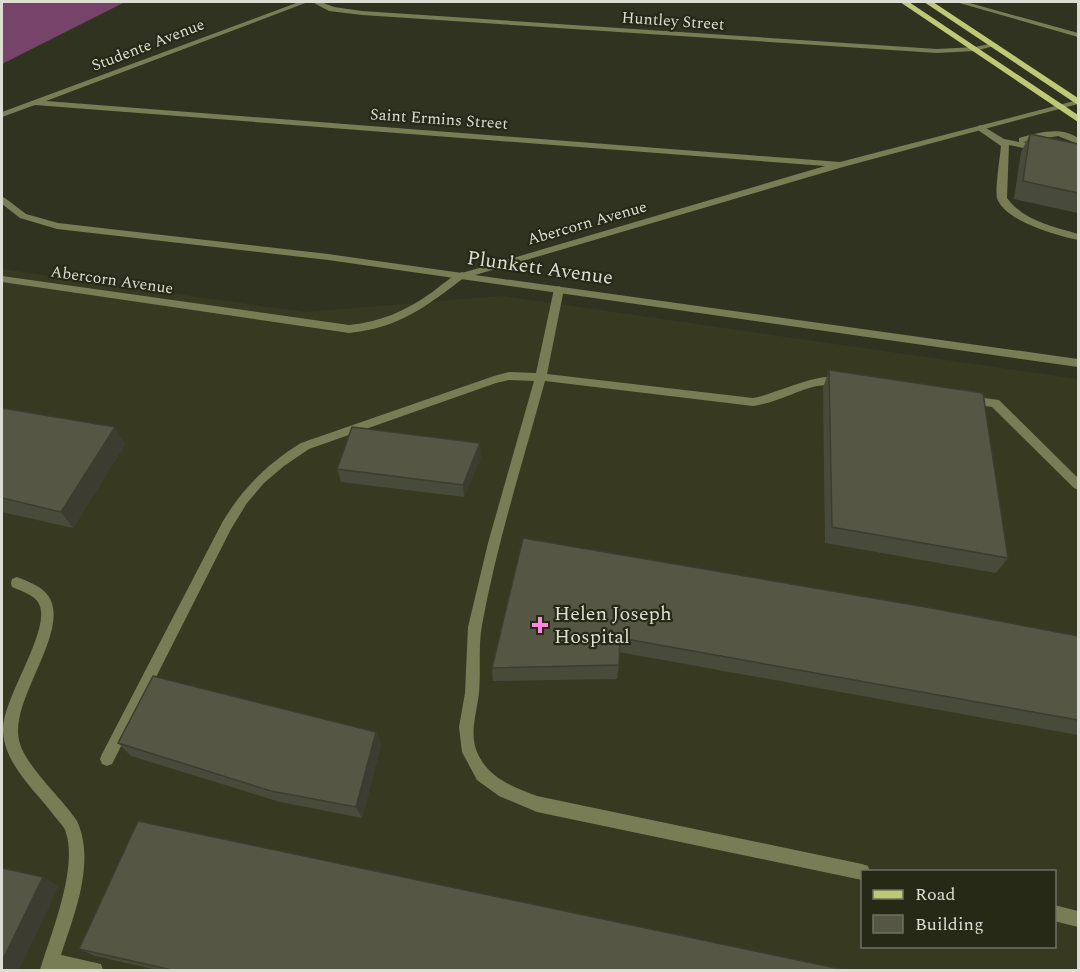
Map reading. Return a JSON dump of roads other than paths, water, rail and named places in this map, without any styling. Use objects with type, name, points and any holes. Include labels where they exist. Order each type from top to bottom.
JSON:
[{"type":"main road","points":[[904,2],[1078,119]]},
{"type":"main road","points":[[928,2],[1078,102]]},
{"type":"street","name":"Studente Avenue","points":[[2,115],[304,2]]},
{"type":"street","name":"Huntley Street","points":[[316,2],[332,9],[374,14],[937,51],[975,49],[994,45]]},
{"type":"street","points":[[960,2],[1078,35]]},
{"type":"street","name":"Abercorn Avenue","points":[[2,279],[349,329],[387,324],[405,315],[462,275],[840,165],[1078,102]]},
{"type":"street","name":"Saint Ermins Street","points":[[35,104],[840,165]]},
{"type":"street","points":[[981,128],[1005,146],[1002,198],[1006,204],[1036,223],[1078,237]]},
{"type":"street","points":[[1012,143],[1055,134],[1072,136],[1078,141]]},
{"type":"street","points":[[1001,141],[1050,151]]},
{"type":"street","name":"Plunkett Avenue","points":[[2,200],[23,216],[57,226],[462,275],[1078,363]]},
{"type":"street","points":[[560,289],[540,377],[494,543],[475,627],[472,693],[466,726],[469,752],[482,776],[504,791],[537,804],[861,872]]},
{"type":"street","points":[[107,759],[244,496],[279,462],[305,446],[509,376],[540,377],[753,402],[764,402],[811,383],[835,380],[846,382]]},
{"type":"street","points":[[961,398],[995,403],[1078,485]]},
{"type":"street","points":[[17,583],[35,591],[46,604],[49,619],[17,697],[10,722],[10,743],[73,830],[76,853],[72,881],[49,966],[95,970]]},
{"type":"street","points":[[1056,914],[1078,919]]},
{"type":"place","name":"Helen Joseph Hospital","points":[[540,625]]}]
